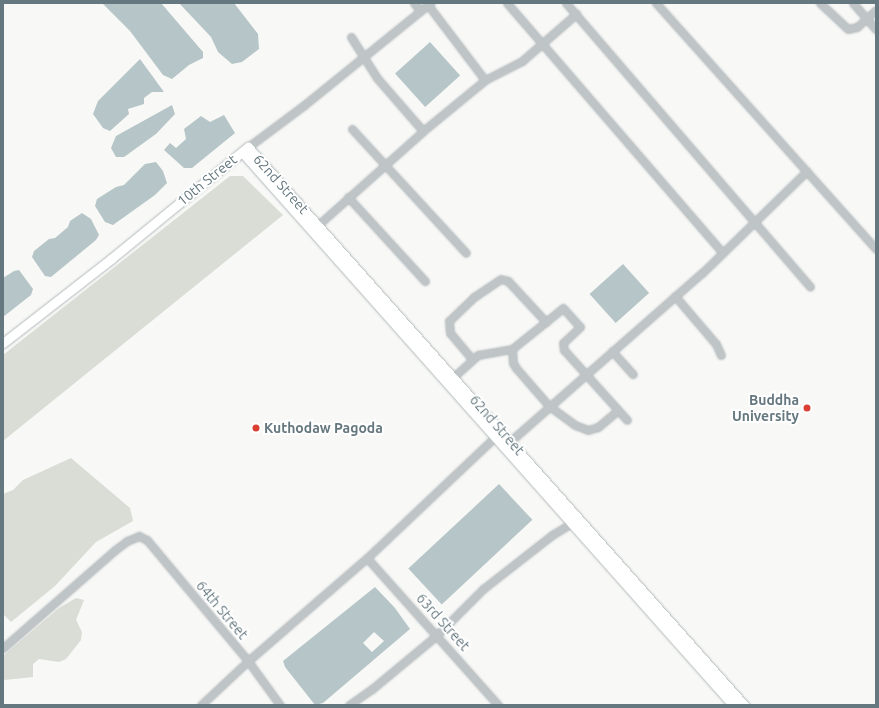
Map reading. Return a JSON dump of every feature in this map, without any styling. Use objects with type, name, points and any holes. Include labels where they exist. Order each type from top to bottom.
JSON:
[{"type":"main road","name":"62nd Street","points":[[245,150],[575,520],[733,705]]},
{"type":"main road","name":"10th Street","points":[[3,343],[245,150]]},
{"type":"main road","name":"62nd Street","points":[[291,202],[318,225],[391,314]]},
{"type":"main road","name":"62nd Street","points":[[450,379],[495,437],[507,443]]},
{"type":"main road","name":"62nd Street","points":[[575,520],[744,705]]},
{"type":"street","points":[[414,3],[420,11]]},
{"type":"street","points":[[507,3],[723,252]]},
{"type":"street","points":[[566,3],[756,222],[810,287]]},
{"type":"street","points":[[656,3],[807,170],[876,249]]},
{"type":"street","points":[[820,3],[848,29],[857,27],[876,10]]},
{"type":"street","points":[[853,3],[876,29]]},
{"type":"street","points":[[429,4],[486,80]]},
{"type":"street","name":"10th Street","points":[[245,150],[429,4]]},
{"type":"street","points":[[318,225],[423,131],[486,80],[517,65],[576,14]]},
{"type":"street","points":[[350,38],[382,84],[423,131]]},
{"type":"street","points":[[352,129],[466,252]]},
{"type":"street","points":[[507,443],[675,296],[756,222],[807,170]]},
{"type":"street","points":[[348,197],[425,281]]},
{"type":"street","points":[[472,359],[450,333],[449,321],[474,297],[501,279],[504,278],[512,285],[546,322]]},
{"type":"street","points":[[675,296],[716,344],[721,356]]},
{"type":"street","points":[[450,379],[472,359],[482,354],[512,349],[562,308],[580,327],[562,345],[585,374],[627,420]]},
{"type":"street","points":[[512,349],[513,363],[516,368],[549,406],[565,419],[581,429],[588,430],[598,427],[618,410]]},
{"type":"street","points":[[612,351],[633,374]]},
{"type":"street","points":[[201,705],[248,660],[367,558],[495,437]]},
{"type":"street","points":[[349,705],[372,689],[437,635],[483,589],[575,520]]},
{"type":"street","name":"64th Street","points":[[3,648],[115,550],[127,541],[139,536],[147,540],[248,660],[280,705]]},
{"type":"street","name":"63rd Street","points":[[367,558],[498,705]]},
{"type":"shaded area","points":[[102,3],[161,3],[203,52],[203,58],[189,65],[172,79],[163,75],[130,31]]},
{"type":"shaded area","points":[[179,3],[234,3],[258,34],[259,49],[242,62],[232,64],[218,52],[211,37]]},
{"type":"shaded area","points":[[430,42],[460,75],[425,107],[395,73]]},
{"type":"shaded area","points":[[140,59],[164,92],[152,92],[144,98],[144,104],[128,109],[129,114],[110,131],[103,128],[93,114],[98,101]]},
{"type":"shaded area","points":[[172,105],[175,114],[156,134],[124,157],[116,157],[111,148],[116,136]]},
{"type":"shaded area","points":[[224,115],[235,133],[192,168],[184,168],[164,150],[170,143],[176,148],[186,139],[184,129],[201,116],[210,122]]},
{"type":"shaded area","points":[[156,162],[163,171],[167,183],[155,195],[113,225],[105,222],[95,206],[97,199],[116,187],[124,185],[145,164]]},
{"type":"shaded area","points":[[230,176],[243,176],[283,215],[3,441],[3,355]]},
{"type":"shaded area","points":[[82,213],[91,219],[99,235],[96,240],[51,277],[45,276],[32,257],[34,251],[49,239],[55,238],[68,227],[70,221]]},
{"type":"shaded area","points":[[623,264],[649,293],[616,323],[590,294]]},
{"type":"shaded area","points":[[19,270],[33,289],[31,295],[3,317],[3,278],[14,271]]},
{"type":"shaded area","points":[[71,458],[130,508],[133,521],[96,542],[55,586],[11,622],[3,614],[3,494],[13,490],[23,480]]},
{"type":"shaded area","points":[[499,484],[532,520],[442,604],[408,569]]},
{"type":"shaded area","points":[[375,587],[395,608],[410,629],[323,703],[315,705],[285,667],[283,661]],"holes":[[[374,632],[384,641],[372,652],[363,643]]]},
{"type":"shaded area","points":[[76,598],[84,600],[76,620],[82,632],[81,640],[66,659],[59,662],[39,659],[33,664],[33,677],[3,679],[3,656],[59,608]]},
{"type":"place","name":"Buddha University","points":[[807,408]]},
{"type":"place","name":"Kuthodaw Pagoda","points":[[256,428]]}]
